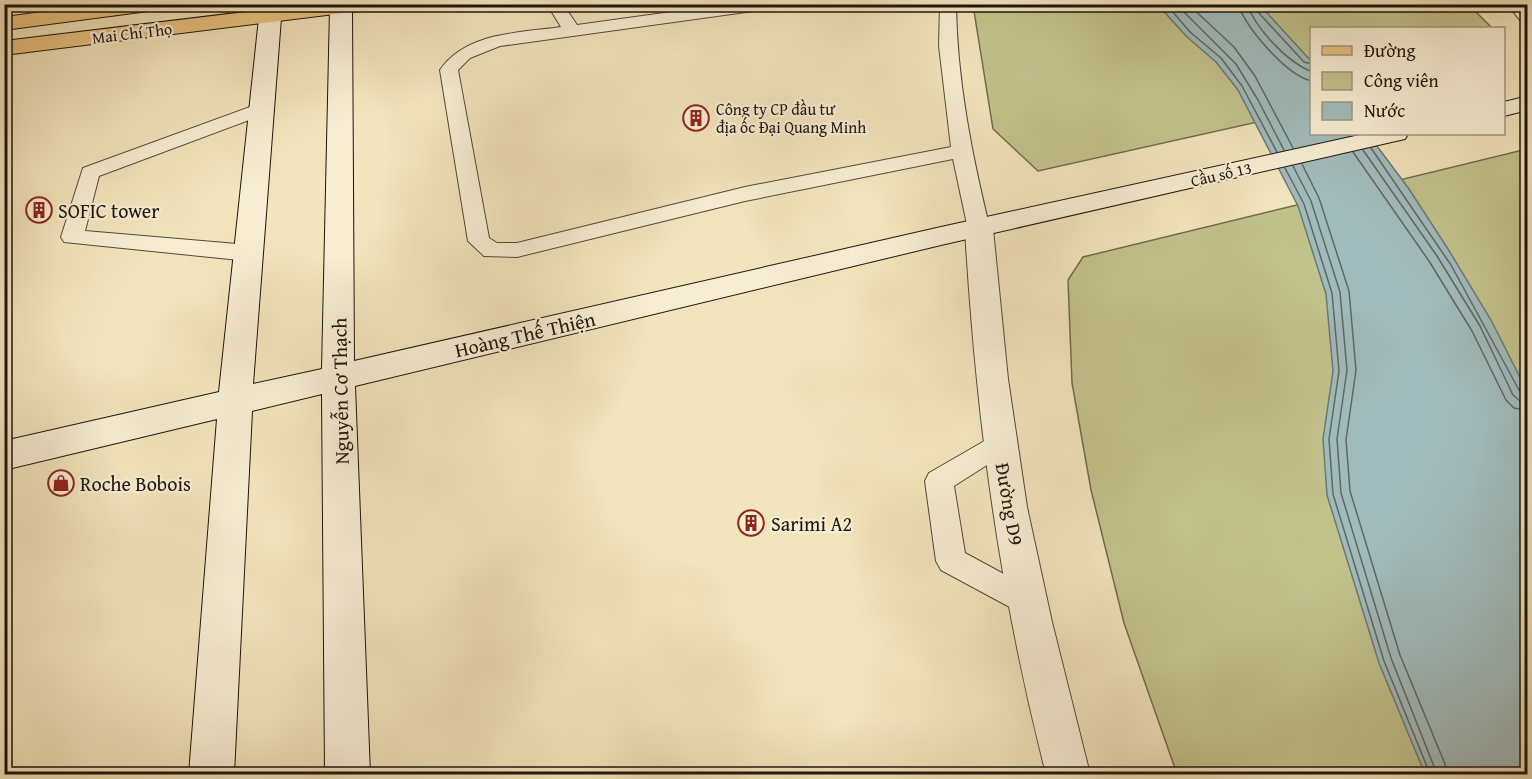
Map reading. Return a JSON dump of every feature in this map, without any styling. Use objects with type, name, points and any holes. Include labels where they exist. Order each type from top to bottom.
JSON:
[{"type":"main road","points":[[11,24],[90,4]]},
{"type":"main road","name":"Mai Chí Thọ","points":[[11,24],[156,4]]},
{"type":"main road","points":[[1517,4],[1527,15]]},
{"type":"main road","name":"Mai Chí Thọ","points":[[4,48],[270,11],[350,6]]},
{"type":"main road","name":"Nguyễn Cơ Thạch","points":[[348,774],[338,378],[350,6]]},
{"type":"main road","points":[[211,774],[235,402],[270,11]]},
{"type":"main road","name":"Cầu số 13","points":[[1045,215],[1392,135]]},
{"type":"main road","name":"Hoàng Thế Thiện","points":[[4,456],[1045,215]]},
{"type":"main road","name":"Đường D9","points":[[979,229],[987,344],[1000,443],[1028,603],[1068,774]]},
{"type":"lane","points":[[555,4],[572,31]]},
{"type":"lane","points":[[768,4],[700,9],[572,31],[497,41],[471,50],[455,60],[449,70],[479,241],[492,251],[517,250],[745,194],[962,151]]},
{"type":"lane","points":[[948,4],[948,46],[962,151],[979,229]]},
{"type":"lane","points":[[249,253],[72,237],[90,172],[261,109]]},
{"type":"lane","points":[[1000,443],[939,481],[951,561],[1028,603]]},
{"type":"green space","points":[[1468,4],[1491,27],[1310,27],[1310,110],[1038,171],[993,129],[973,5]]},
{"type":"green space","points":[[1527,149],[1527,774],[1177,774],[1124,623],[1091,490],[1072,383],[1068,280],[1083,257]]},
{"type":"water","points":[[1259,4],[1310,60],[1310,135],[1369,135],[1409,189],[1448,249],[1491,320],[1528,393],[1527,774],[1425,774],[1379,663],[1327,495],[1323,439],[1333,371],[1326,294],[1298,206],[1238,90],[1216,62],[1186,36],[1158,5]]},
{"type":"place","name":"Công ty CP đầu tư địa ốc Đại Quang Minh","points":[[696,118]]},
{"type":"place","name":"SOFIC tower","points":[[39,210]]},
{"type":"place","name":"Roche Bobois","points":[[61,483]]},
{"type":"place","name":"Sarimi A2","points":[[751,523]]}]
